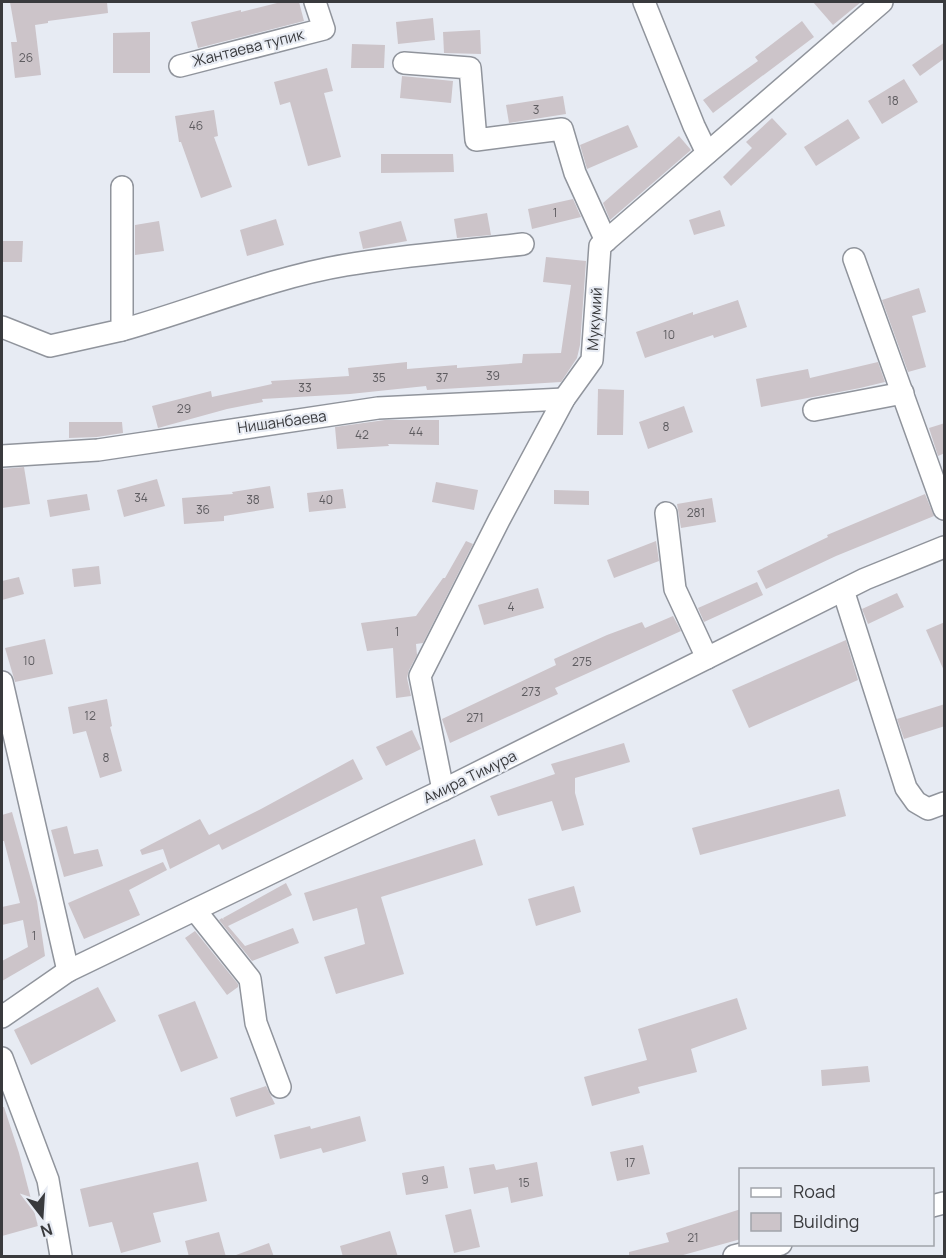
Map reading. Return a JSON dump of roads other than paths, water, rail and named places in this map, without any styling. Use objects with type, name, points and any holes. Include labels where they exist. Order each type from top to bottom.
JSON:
[{"type":"street","name":"Жантаева тупик","points":[[180,66],[324,29],[315,2]]},
{"type":"street","points":[[644,2],[707,153]]},
{"type":"street","points":[[404,63],[470,68],[476,140],[562,129],[575,173],[606,241],[882,2]]},
{"type":"street","points":[[122,187],[122,330]]},
{"type":"street","name":"Мукумий","points":[[443,790],[420,676],[499,520],[564,399],[592,360],[600,246],[606,241]]},
{"type":"street","points":[[2,327],[50,346],[122,330],[247,289],[345,265],[522,244]]},
{"type":"street","points":[[854,259],[945,509]]},
{"type":"street","points":[[813,410],[903,393]]},
{"type":"street","name":"Нишанбаева","points":[[2,456],[98,450],[378,408],[564,399]]},
{"type":"street","points":[[666,513],[675,589],[707,658]]},
{"type":"street","name":"Амира Тимура","points":[[2,1017],[68,971],[443,790],[865,579],[945,547]]},
{"type":"street","points":[[843,590],[906,788],[916,802],[928,809],[945,803]]},
{"type":"street","points":[[2,682],[68,971]]},
{"type":"street","points":[[195,910],[250,979],[256,1023],[280,1087]]},
{"type":"street","points":[[2,1058],[48,1180],[60,1257]]},
{"type":"street","points":[[734,1257],[777,1246]]}]
